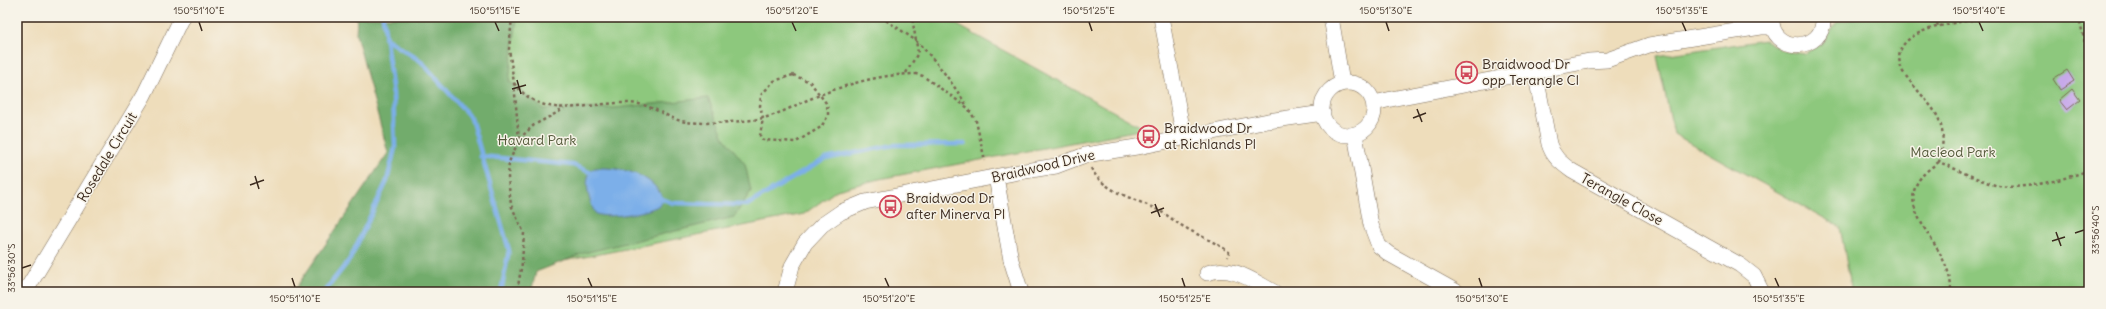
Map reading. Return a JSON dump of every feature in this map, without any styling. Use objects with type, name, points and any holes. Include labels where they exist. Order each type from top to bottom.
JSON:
[{"type":"street","name":"Rosedale Circuit","points":[[25,292],[144,95],[182,17]]},
{"type":"street","points":[[1161,17],[1184,138]]},
{"type":"street","points":[[1331,17],[1342,83]]},
{"type":"street","points":[[1374,104],[1396,98],[1535,71],[1590,61],[1607,60],[1656,44],[1761,27],[1773,22],[1777,35],[1783,41],[1791,45],[1800,46],[1809,43],[1822,31],[1824,17]]},
{"type":"street","name":"Terangle Close","points":[[1535,71],[1549,144],[1551,151],[1560,162],[1572,171],[1740,265],[1754,276],[1761,290]]},
{"type":"street","points":[[1351,82],[1363,87],[1371,96],[1374,104],[1373,119],[1369,126],[1355,134],[1338,133],[1331,128],[1322,113],[1324,98],[1329,91],[1342,83],[1351,82]]},
{"type":"street","name":"Braidwood Drive","points":[[785,292],[792,266],[805,243],[822,226],[841,212],[865,202],[1056,166],[1085,155],[1184,138],[1268,121],[1322,113]]},
{"type":"street","points":[[1355,134],[1371,225],[1379,246],[1389,254],[1457,292]]},
{"type":"street","points":[[996,177],[1011,260],[1021,292]]},
{"type":"street","points":[[1213,272],[1234,272],[1245,276],[1274,292]]},
{"type":"path","points":[[512,17],[508,49],[514,83],[519,140]]},
{"type":"path","points":[[881,17],[916,42],[945,73],[976,121],[985,161]]},
{"type":"path","points":[[905,74],[918,53],[912,17]]},
{"type":"path","points":[[1936,17],[1938,27]]},
{"type":"path","points":[[1952,292],[1951,279],[1945,260],[1920,222],[1914,208],[1913,196],[1919,178],[1939,162],[1943,147],[1944,132],[1941,121],[1904,72],[1899,59],[1902,44],[1907,39],[1922,31],[1990,17]]},
{"type":"path","points":[[2076,17],[2080,22],[2089,60]]},
{"type":"path","points":[[2080,22],[2082,17]]},
{"type":"path","points":[[2083,36],[2089,33]]},
{"type":"path","points":[[514,83],[521,92],[533,100],[565,109],[626,103],[641,105],[683,121],[734,121],[763,118],[849,84],[905,74],[923,76],[968,108]]},
{"type":"path","points":[[793,75],[804,78],[810,82],[826,103],[828,110],[828,116],[821,127],[796,142],[763,140],[760,132],[763,118],[760,106],[761,95],[770,85],[780,78],[793,75]]},
{"type":"path","points":[[517,292],[522,263],[524,233],[511,205],[508,178],[510,162],[519,140],[534,125],[565,109]]},
{"type":"path","points":[[1085,155],[1094,174],[1106,186],[1157,210],[1229,252],[1213,272]]},
{"type":"path","points":[[1939,162],[1999,186],[2023,186],[2072,176],[2089,170]]},
{"type":"green space","points":[[357,17],[517,17],[509,81],[543,109],[616,108],[708,98],[724,138],[745,164],[751,191],[734,217],[584,253],[536,272],[531,292],[293,292],[388,153],[356,34]]},
{"type":"green space","name":"Havard Park","points":[[392,17],[943,17],[1145,129],[879,179],[837,190],[804,214],[528,268],[337,292],[412,143]]},
{"type":"green space","name":"Macleod Park","points":[[1860,17],[2089,17],[2089,292],[1852,292],[1840,227],[1674,134],[1657,56],[1765,40],[1783,51],[1805,54],[1822,44],[1837,22]]},
{"type":"water","points":[[595,168],[625,170],[634,173],[643,177],[658,189],[663,198],[658,206],[645,211],[618,216],[596,214],[589,197],[587,183],[588,176]]},
{"type":"building","points":[[2067,70],[2074,81],[2060,90],[2053,79]]},
{"type":"building","points":[[2072,89],[2080,100],[2067,110],[2059,100]]},
{"type":"waterway","points":[[324,292],[350,259],[387,181],[395,148],[393,94],[383,17]]},
{"type":"waterway","points":[[385,38],[421,61],[471,118],[509,250],[501,292]]},
{"type":"waterway","points":[[657,197],[673,203],[747,205],[825,159],[894,145],[965,144]]},
{"type":"waterway","points":[[480,156],[573,165],[594,174]]},
{"type":"place","name":"Braidwood Dr opp Terangle Cl","points":[[1467,72]]},
{"type":"place","name":"Braidwood Dr at Richlands Pl","points":[[1149,136]]},
{"type":"place","name":"Braidwood Dr after Minerva Pl","points":[[891,206]]}]
